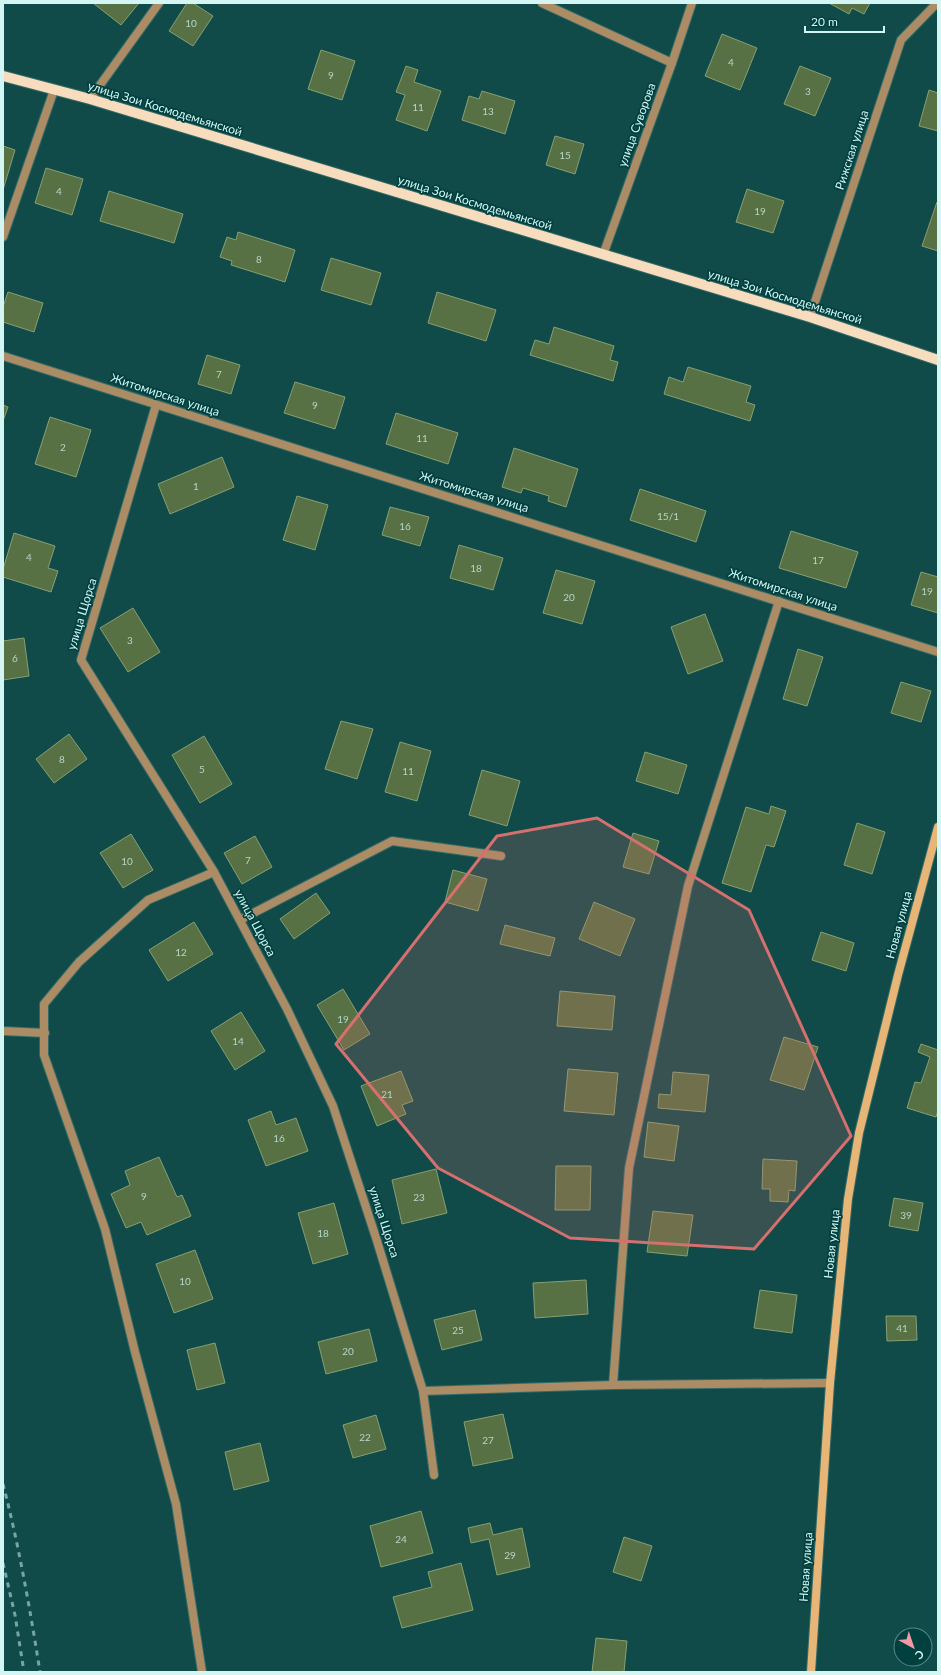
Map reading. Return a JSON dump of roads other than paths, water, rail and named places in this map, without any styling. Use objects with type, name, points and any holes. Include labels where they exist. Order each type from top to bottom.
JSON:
[{"type":"main road","name":"улица Зои Космодемьянской","points":[[3,76],[90,99],[810,317],[938,360]]},
{"type":"main road","name":"Новая улица","points":[[811,1672],[830,1383],[848,1200],[859,1132],[898,975],[938,827]]},
{"type":"street","points":[[90,99],[159,3]]},
{"type":"street","points":[[542,3],[672,63]]},
{"type":"street","name":"улица Суворова","points":[[603,255],[692,3]]},
{"type":"street","name":"Рижская улица","points":[[810,317],[901,40],[937,3]]},
{"type":"street","points":[[3,237],[54,90]]},
{"type":"street","name":"Житомирская улица","points":[[3,356],[938,652]]},
{"type":"street","name":"улица Щорса","points":[[156,405],[80,660],[214,872],[287,1009],[333,1106],[377,1241],[423,1391],[434,1475]]},
{"type":"street","points":[[613,1385],[628,1168],[688,886],[779,601]]},
{"type":"street","points":[[240,920],[392,841],[501,856]]},
{"type":"street","points":[[202,1672],[176,1504],[135,1352],[105,1229],[44,1055],[44,1004],[78,962],[148,900],[214,872]]},
{"type":"street","points":[[3,1031],[45,1033]]},
{"type":"street","points":[[423,1391],[613,1385],[830,1383]]},
{"type":"railway","points":[[3,1484],[24,1578],[40,1672]]},
{"type":"railway","points":[[3,1563],[15,1615],[24,1672]]}]
